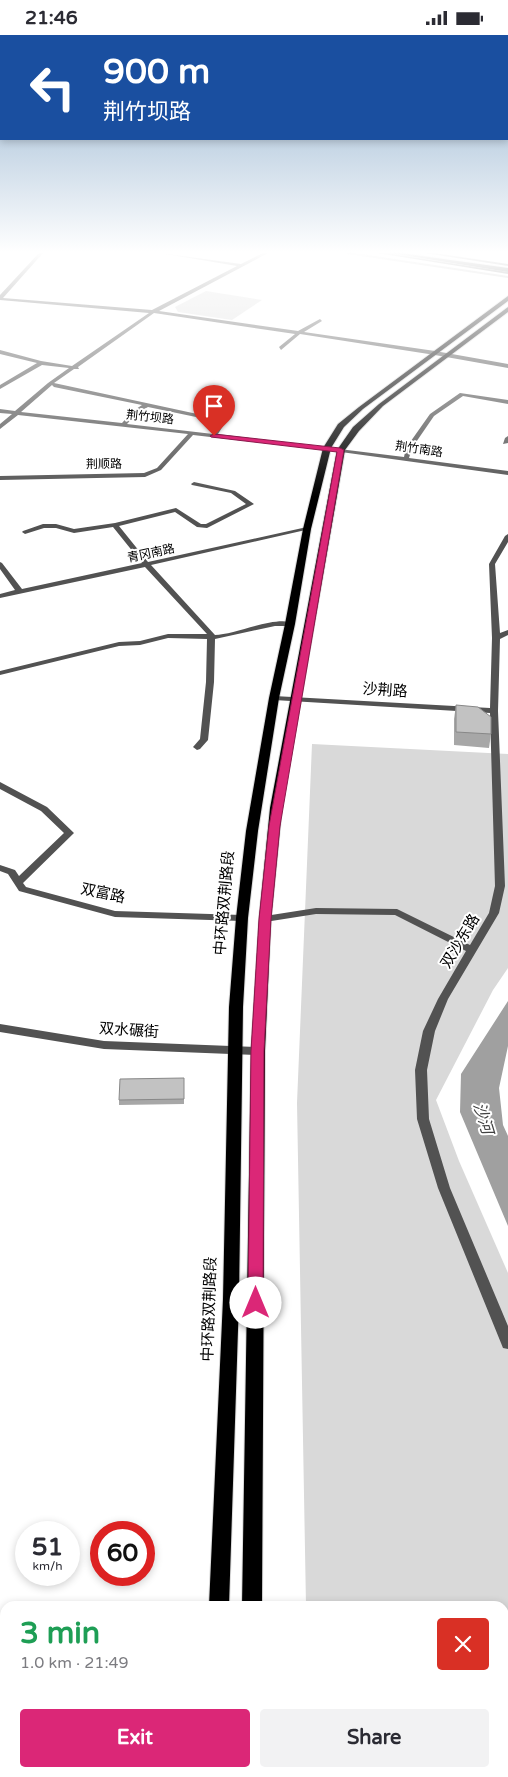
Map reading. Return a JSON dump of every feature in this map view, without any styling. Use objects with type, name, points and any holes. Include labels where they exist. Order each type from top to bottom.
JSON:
[{"type":"main road","name":"中环路双荆路段","points":[[252,1601],[258,1051],[265,919],[276,808],[340,450],[356,429],[381,405],[464,334]]},
{"type":"main road","name":"中环路双荆路段","points":[[219,1601],[231,1299],[236,1007],[242,917],[252,831],[274,698],[290,624],[307,529],[327,449],[341,426],[361,408],[470,334]]},
{"type":"street","points":[[16,413],[124,334]]},
{"type":"street","points":[[281,348],[297,334]]},
{"type":"street","points":[[315,334],[508,366]]},
{"type":"street","points":[[0,352],[41,363],[76,368]]},
{"type":"street","points":[[0,387],[41,363]]},
{"type":"street","points":[[0,427],[50,384],[76,368]]},
{"type":"street","points":[[54,385],[223,421],[214,436]]},
{"type":"street","points":[[406,459],[409,448],[432,415],[462,395],[508,402]]},
{"type":"street","points":[[123,425],[135,412],[147,405]]},
{"type":"street","name":"荆竹坝路","points":[[0,411],[327,449]]},
{"type":"street","name":"荆顺路","points":[[0,478],[145,475],[159,469],[192,433]]},
{"type":"street","name":"荆竹南路","points":[[327,449],[508,473]]},
{"type":"street","points":[[26,532],[43,526],[56,526],[74,531],[114,525],[176,510],[200,526],[207,526],[251,504],[233,492],[194,483]]},
{"type":"street","points":[[114,525],[147,565],[211,633],[210,682],[204,740],[197,747]]},
{"type":"street","name":"青冈南路","points":[[0,597],[307,529]]},
{"type":"street","name":"双沙东路","points":[[508,536],[492,565],[496,638],[494,711],[500,886],[494,913],[443,999],[429,1031],[421,1070],[423,1119],[444,1188],[508,1343]]},
{"type":"street","points":[[0,564],[20,592]]},
{"type":"street","points":[[0,673],[119,644],[140,643],[168,636],[220,637],[275,624],[290,624]]},
{"type":"street","points":[[496,638],[508,632]]},
{"type":"street","name":"沙荆路","points":[[274,698],[494,711]]},
{"type":"street","points":[[0,785],[44,809],[69,833],[18,882]]},
{"type":"street","name":"双富路","points":[[0,868],[12,873],[22,889],[115,913],[242,917]]},
{"type":"street","points":[[265,919],[316,911],[397,912],[472,950]]},
{"type":"street","name":"双水碾街","points":[[0,1028],[104,1045],[258,1051]]},
{"type":"shaded area","points":[[312,744],[508,754],[508,968],[493,990],[436,1100],[459,1161],[508,1273],[508,1601],[306,1601],[297,1103]]},
{"type":"water","name":"沙河","points":[[508,1001],[508,1046],[499,1088],[503,1125],[508,1136],[508,1226],[460,1112],[461,1074]]},
{"type":"building","points":[[456,705],[478,707],[491,717],[491,734],[456,732]]},
{"type":"building","points":[[184,1078],[184,1099],[119,1100],[120,1079]]},
{"type":"route","points":[[214,436],[340,450],[274,826],[265,919],[258,1051],[256,1303]]}]
